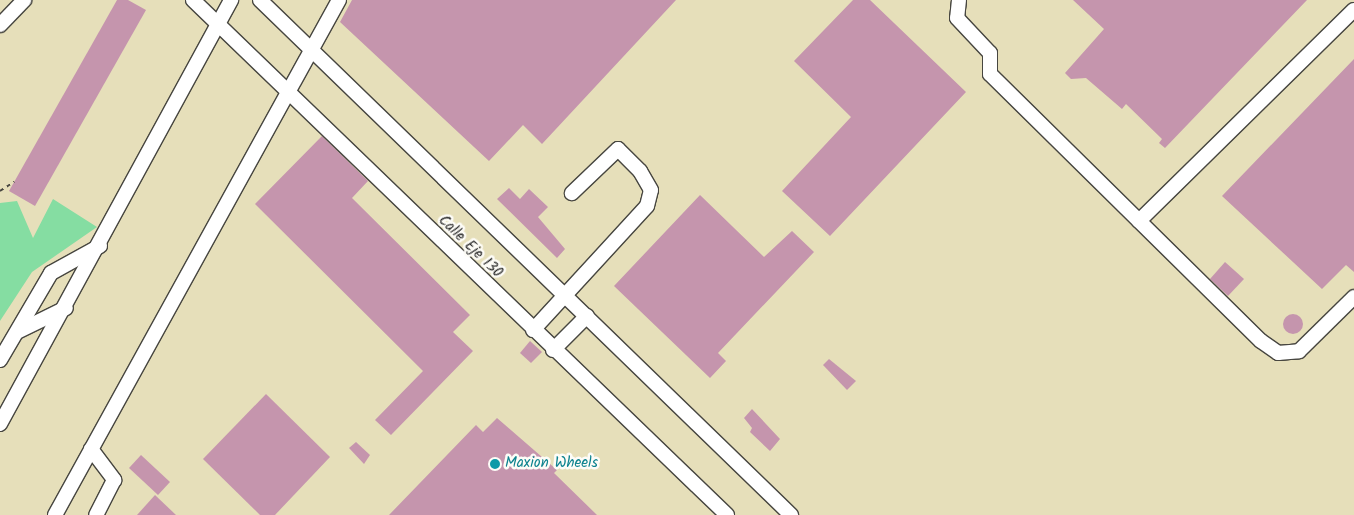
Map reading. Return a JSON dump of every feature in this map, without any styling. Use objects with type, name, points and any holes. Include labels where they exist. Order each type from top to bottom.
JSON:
[{"type":"street","points":[[0,26],[24,0]]},
{"type":"street","name":"Calle Eje 130","points":[[193,0],[553,350],[728,515]]},
{"type":"street","points":[[0,424],[100,246],[231,0]]},
{"type":"street","name":"Calle Eje 130","points":[[260,0],[311,52],[791,515]]},
{"type":"street","points":[[55,515],[339,0]]},
{"type":"street","points":[[959,0],[957,18],[990,53],[990,74],[1140,221],[1210,293],[1278,353],[1305,349],[1354,298]]},
{"type":"street","points":[[1140,221],[1354,10]]},
{"type":"street","points":[[534,330],[647,206],[651,190],[618,149],[572,193]]},
{"type":"street","points":[[0,360],[51,273],[100,246]]},
{"type":"street","points":[[18,331],[66,308]]},
{"type":"street","points":[[553,350],[586,316]]},
{"type":"street","points":[[91,449],[114,480],[96,515]]},
{"type":"path","points":[[0,191],[14,182]]},
{"type":"green space","points":[[53,199],[97,227],[32,272],[0,321],[0,203],[17,201],[33,238]]},
{"type":"building","points":[[117,0],[128,0],[146,10],[35,206],[9,191]]},
{"type":"building","points":[[352,0],[676,0],[542,144],[523,125],[489,161],[340,22]]},
{"type":"building","points":[[853,0],[870,0],[966,92],[830,236],[782,191],[851,117],[794,61]]},
{"type":"building","points":[[1073,0],[1307,0],[1165,148],[1159,143],[1162,139],[1126,104],[1122,109],[1086,78],[1071,79],[1065,73],[1104,29]]},
{"type":"building","points":[[1354,59],[1354,272],[1346,265],[1322,289],[1222,196]]},
{"type":"building","points":[[322,136],[368,181],[352,198],[470,315],[453,332],[473,351],[391,435],[375,420],[423,371],[255,204]]},
{"type":"building","points":[[509,188],[520,199],[529,189],[548,207],[538,217],[565,249],[557,258],[497,199]]},
{"type":"building","points":[[700,195],[764,257],[792,231],[814,252],[718,353],[726,361],[710,378],[614,286]]},
{"type":"building","points":[[1225,262],[1244,279],[1228,296],[1210,279]]},
{"type":"building","points":[[1289,314],[1297,314],[1303,320],[1303,328],[1297,334],[1289,334],[1283,328],[1283,320]]},
{"type":"building","points":[[530,341],[542,352],[531,363],[520,353]]},
{"type":"building","points":[[829,359],[856,381],[847,390],[823,365]]},
{"type":"building","points":[[266,394],[330,457],[275,515],[260,515],[203,459]]},
{"type":"building","points":[[752,409],[780,439],[770,451],[750,432],[752,428],[744,418]]},
{"type":"building","name":"Maxion Wheels","points":[[497,418],[557,470],[554,473],[597,515],[389,515],[476,425],[483,432]]},
{"type":"building","points":[[356,442],[370,455],[364,464],[349,448]]},
{"type":"building","points":[[141,455],[170,482],[158,495],[129,468]]},
{"type":"building","points":[[155,495],[176,515],[137,515]]},
{"type":"place","name":"Maxion Wheels","points":[[495,464]]}]
